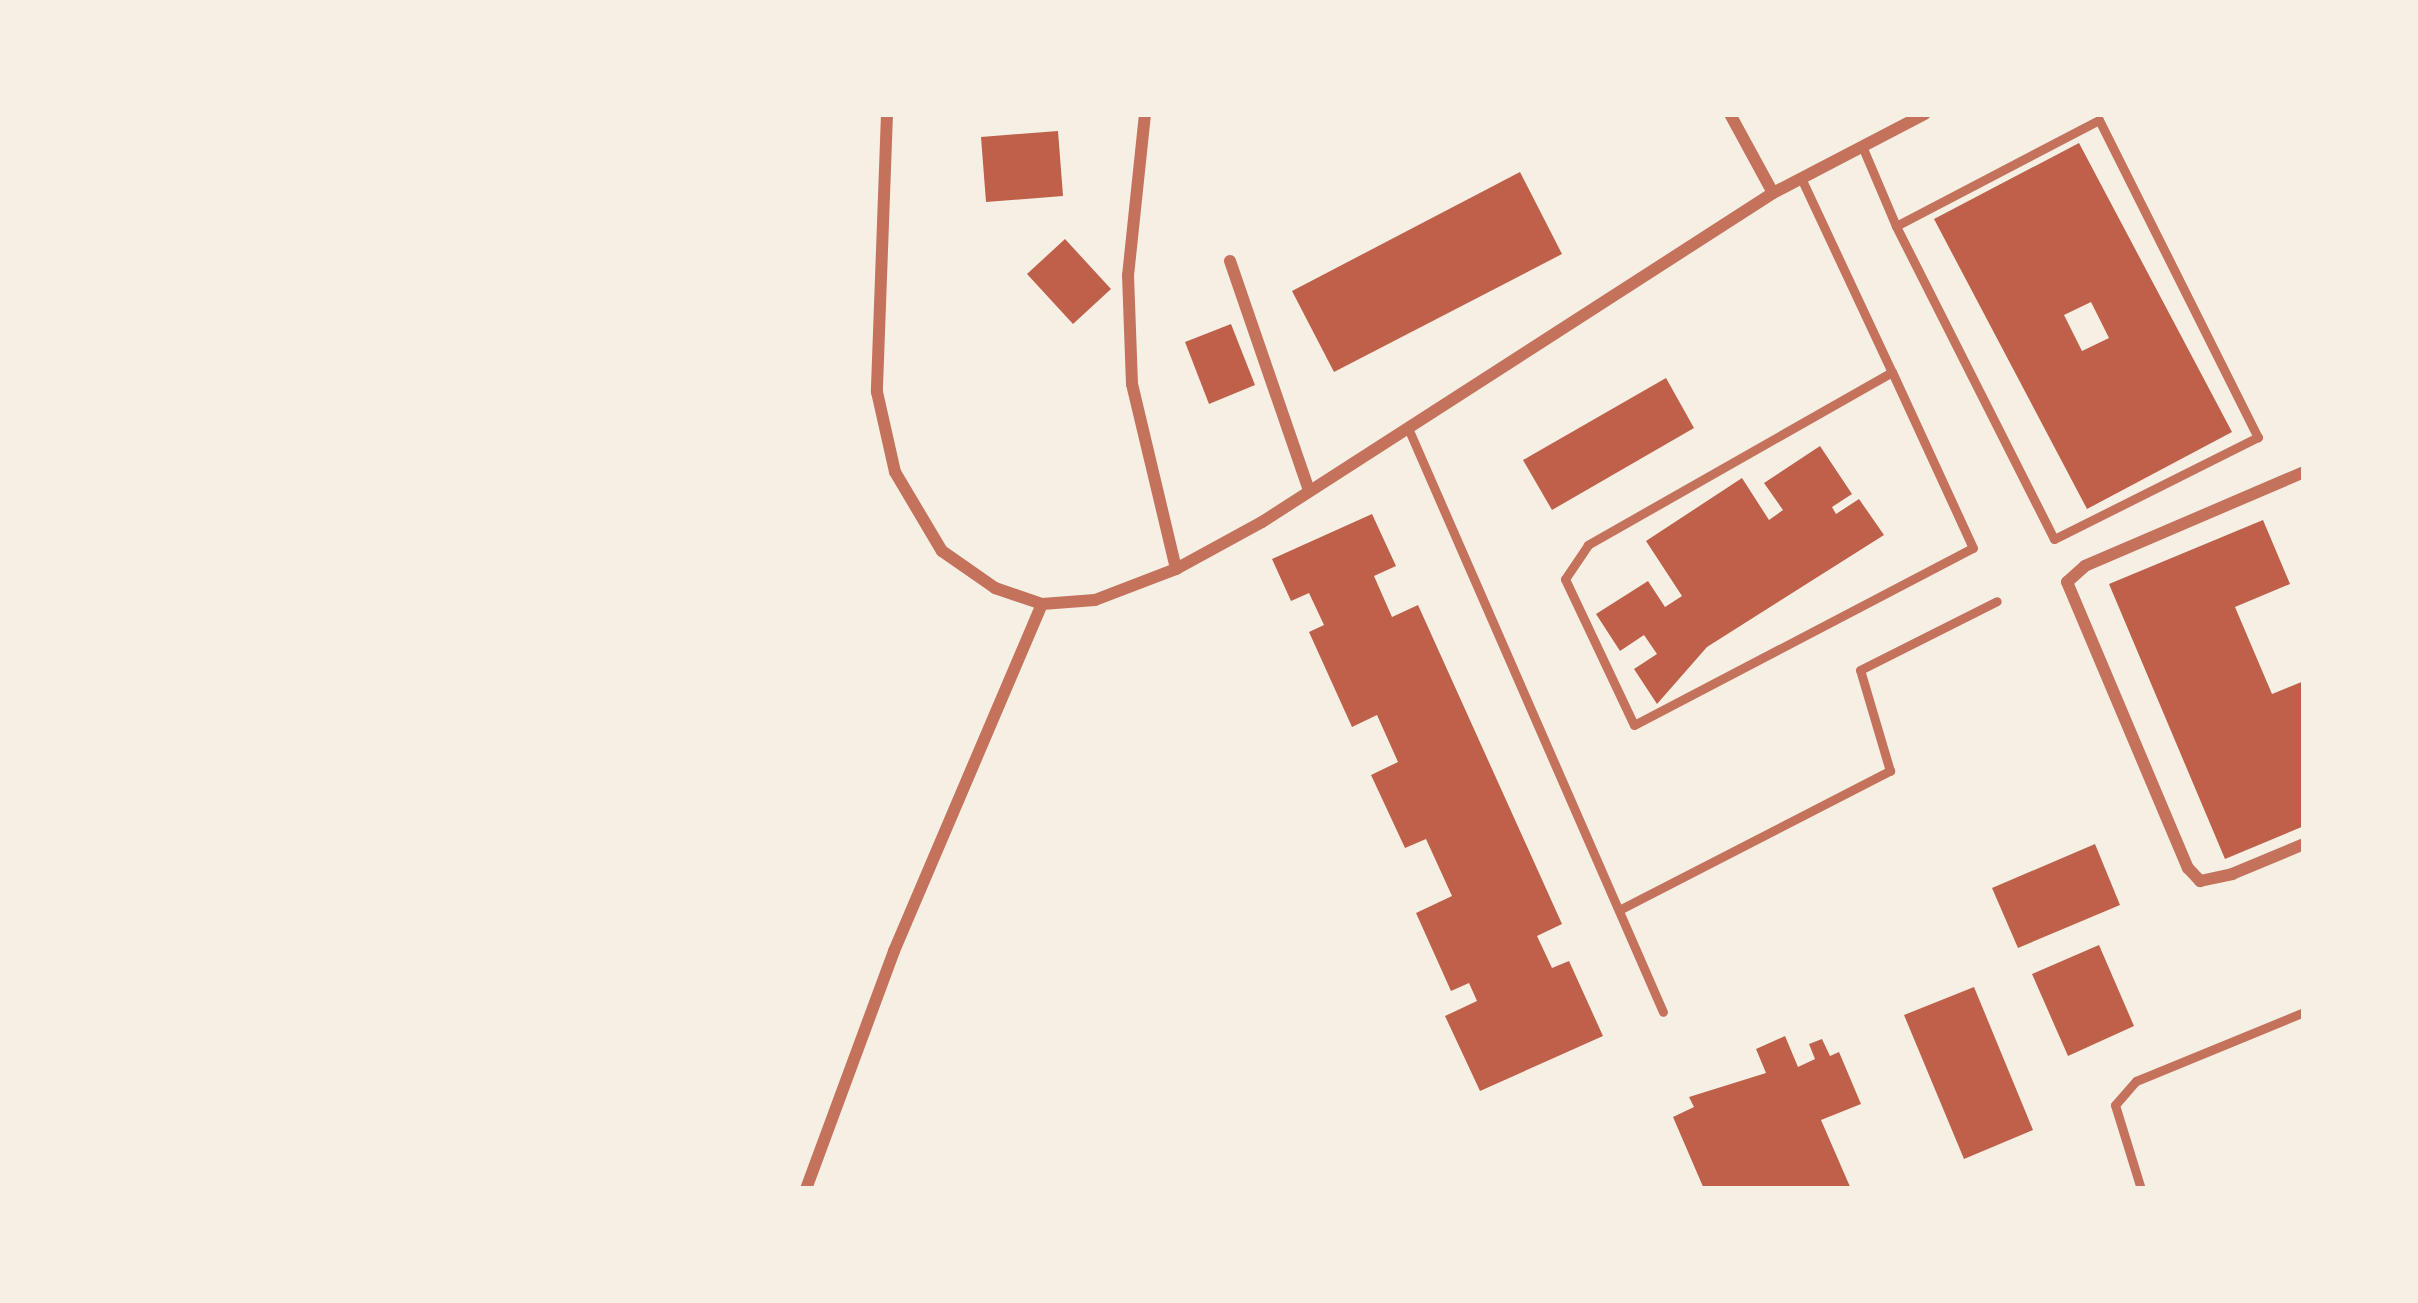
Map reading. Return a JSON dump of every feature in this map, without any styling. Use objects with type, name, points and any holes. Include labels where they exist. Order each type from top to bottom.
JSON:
[{"type":"street","points":[[887,114],[877,392],[895,472],[942,551],[995,588],[1042,604],[1095,600],[1176,569],[1309,491],[1773,193],[1925,114]]},
{"type":"street","points":[[1145,114],[1128,274],[1132,384],[1176,569]]},
{"type":"street","points":[[1730,114],[1773,193]]},
{"type":"street","points":[[1230,261],[1309,491]]},
{"type":"street","points":[[2304,472],[2085,566],[2067,582],[2188,868],[2200,881],[2232,874],[2304,844]]},
{"type":"street","points":[[806,1189],[894,951],[1042,604]]},
{"type":"lane","points":[[1862,146],[1896,226],[2054,539],[2258,437],[2099,120],[1896,226]]},
{"type":"lane","points":[[1802,178],[1892,372],[1973,548],[1634,725],[1564,579],[1588,544],[1892,372]]},
{"type":"lane","points":[[1408,428],[1663,1012]]},
{"type":"lane","points":[[1619,910],[1890,771],[1861,670],[1997,601]]},
{"type":"lane","points":[[2141,1189],[2115,1105],[2136,1081],[2304,1012]]},
{"type":"building","points":[[1058,131],[1063,196],[986,202],[981,137]]},
{"type":"building","points":[[2079,143],[2232,432],[2087,509],[1934,219]],"holes":[[[2091,302],[2109,338],[2082,351],[2064,315]]]},
{"type":"building","points":[[1520,172],[1562,254],[1334,372],[1292,291]]},
{"type":"building","points":[[1065,239],[1111,289],[1073,324],[1027,274]]},
{"type":"building","points":[[1231,324],[1255,385],[1209,404],[1185,342]]},
{"type":"building","points":[[1666,378],[1694,428],[1552,510],[1523,460]]},
{"type":"building","points":[[1820,446],[1852,494],[1832,507],[1836,514],[1859,499],[1884,535],[1707,647],[1657,704],[1634,669],[1657,654],[1644,635],[1620,651],[1596,614],[1648,581],[1665,607],[1682,596],[1646,541],[1742,478],[1769,520],[1783,510],[1764,483]]},
{"type":"building","points":[[1372,514],[1396,566],[1374,576],[1392,617],[1418,605],[1562,924],[1537,936],[1552,968],[1569,961],[1603,1036],[1480,1091],[1445,1016],[1477,1001],[1469,983],[1451,991],[1416,913],[1452,896],[1426,839],[1405,848],[1371,775],[1398,762],[1377,715],[1352,727],[1309,632],[1324,625],[1309,593],[1291,601],[1272,559]]},
{"type":"building","points":[[2263,520],[2290,584],[2235,607],[2272,694],[2304,681],[2304,826],[2225,859],[2109,584]]},
{"type":"building","points":[[2095,844],[2120,905],[2018,948],[1992,888]]},
{"type":"building","points":[[2099,945],[2134,1026],[2068,1056],[2032,974]]},
{"type":"building","points":[[1974,987],[2033,1130],[1964,1159],[1904,1015]]},
{"type":"building","points":[[1785,1036],[1798,1067],[1815,1059],[1809,1044],[1822,1039],[1830,1056],[1839,1052],[1861,1104],[1821,1120],[1851,1189],[1704,1189],[1673,1117],[1694,1107],[1689,1097],[1766,1073],[1756,1049]]}]
